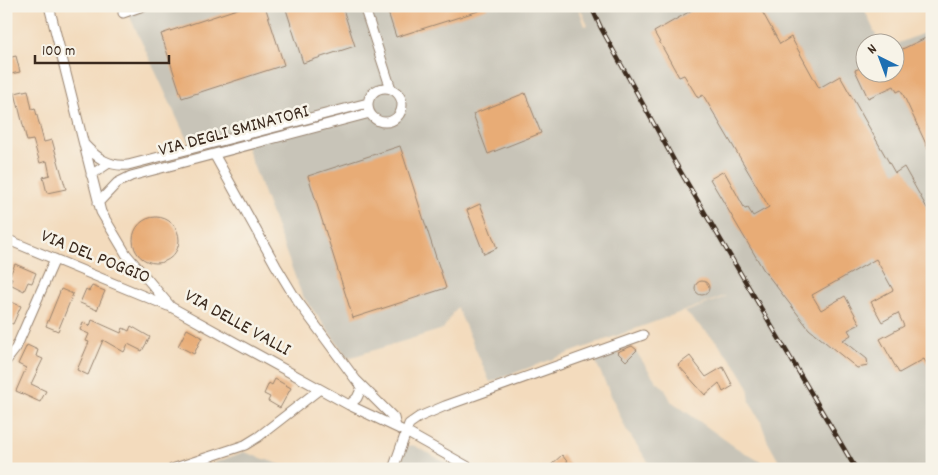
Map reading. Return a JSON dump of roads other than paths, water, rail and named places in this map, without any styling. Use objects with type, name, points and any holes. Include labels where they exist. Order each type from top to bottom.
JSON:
[{"type":"street","name":"VIA DELLE VALLI","points":[[49,6],[98,204],[121,246],[171,307],[349,405],[406,432],[472,469]]},
{"type":"street","points":[[123,13],[143,6]]},
{"type":"street","points":[[364,6],[391,89],[396,92],[402,102],[400,114],[396,118],[385,122],[379,121],[370,113],[368,104]]},
{"type":"street","name":"VIA DEGLI SMINATORI","points":[[108,163],[120,166],[131,164],[368,104],[369,98],[376,90],[391,89]]},
{"type":"street","name":"VIA DEGLI SMINATORI","points":[[98,204],[117,183],[131,176],[370,113]]},
{"type":"street","points":[[83,144],[95,156],[108,163],[92,178],[110,190]]},
{"type":"street","points":[[214,154],[292,293],[362,387],[394,418],[396,427]]},
{"type":"street","name":"VIA DEL POGGIO","points":[[6,239],[171,307]]},
{"type":"street","points":[[6,361],[16,348],[55,259]]},
{"type":"street","points":[[393,469],[409,424],[427,413],[642,335]]},
{"type":"street","points":[[349,405],[357,398],[362,387]]},
{"type":"street","points":[[172,469],[245,445],[320,389]]},
{"type":"railway","points":[[591,6],[601,28],[676,164],[856,469]]}]
